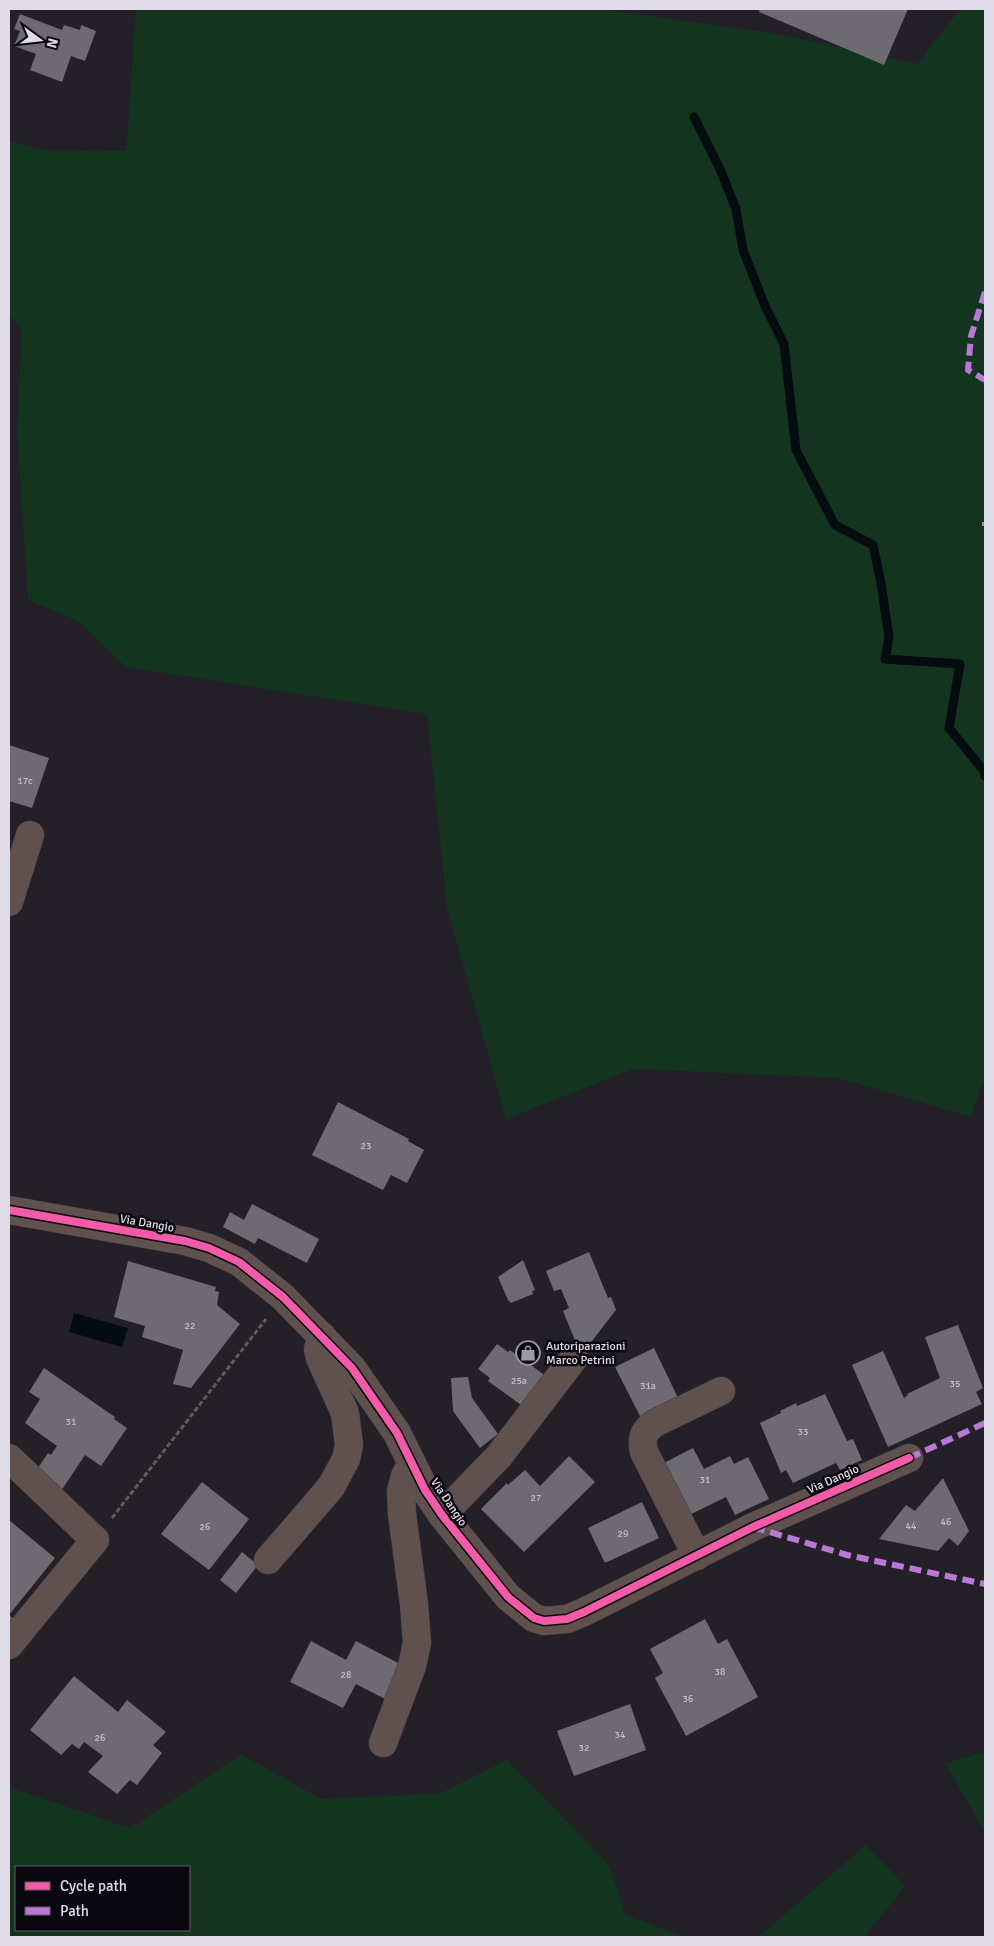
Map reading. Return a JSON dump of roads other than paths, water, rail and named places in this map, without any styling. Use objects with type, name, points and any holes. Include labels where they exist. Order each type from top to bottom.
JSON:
[{"type":"street","points":[[9,902],[30,835]]},
{"type":"street","name":"Via Dangio","points":[[9,1210],[185,1241],[209,1248],[239,1262],[283,1296],[352,1368],[396,1433],[442,1516],[508,1597],[534,1618],[544,1621],[567,1619],[584,1612],[752,1528],[909,1458]]},
{"type":"street","points":[[268,1560],[331,1487],[346,1459],[349,1445],[346,1413],[320,1358],[318,1349],[322,1336]]},
{"type":"street","points":[[442,1516],[499,1456],[574,1358]]},
{"type":"street","points":[[697,1556],[644,1452],[643,1435],[656,1422],[721,1391]]},
{"type":"street","points":[[9,1458],[95,1540],[9,1645]]},
{"type":"street","points":[[383,1743],[412,1666],[417,1643],[414,1604],[402,1514],[401,1490],[405,1476],[412,1463]]},
{"type":"waterway","points":[[694,117],[720,169],[736,209],[743,250],[765,306],[784,344],[796,450],[835,525],[873,545],[889,637],[885,659],[960,664],[949,728],[984,771],[985,776]]},
{"type":"place","name":"Autoriparazioni Marco Petrini","points":[[528,1353]]}]
